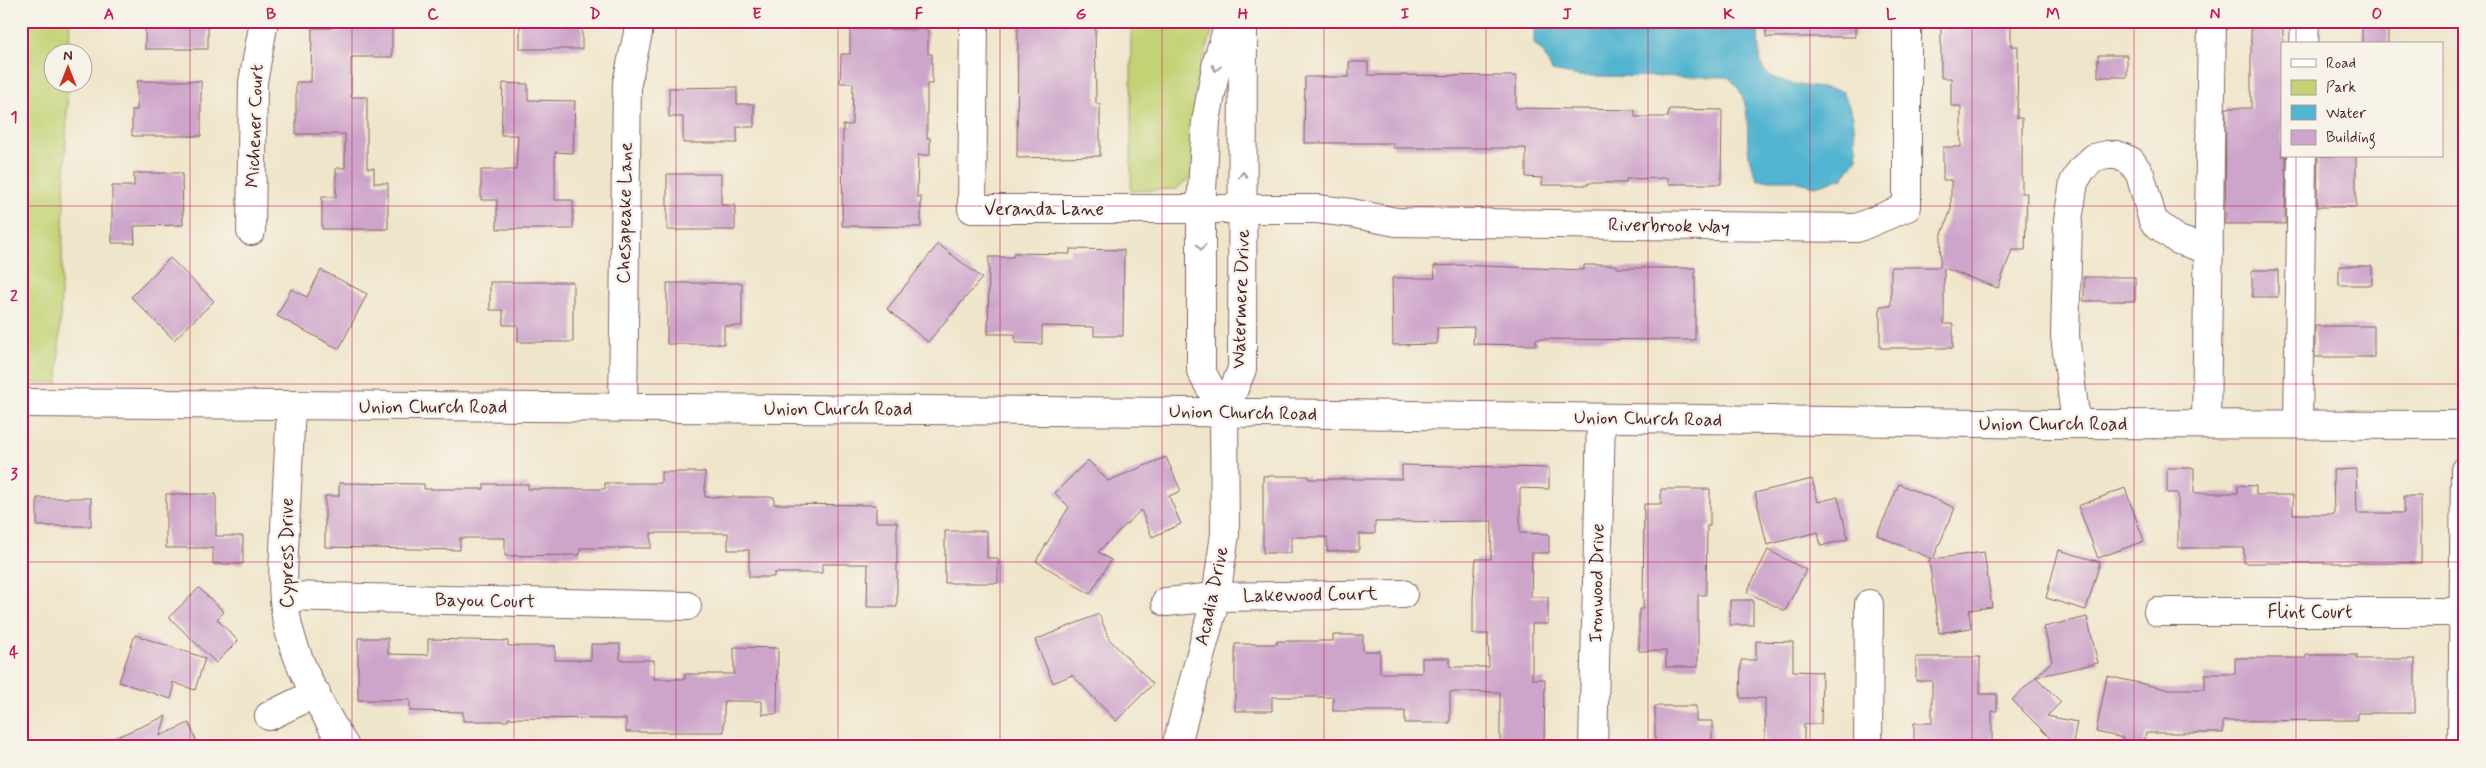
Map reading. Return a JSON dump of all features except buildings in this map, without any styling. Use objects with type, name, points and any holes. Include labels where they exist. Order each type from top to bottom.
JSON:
[{"type":"street","name":"Michener Court","points":[[251,232],[253,82],[264,21]]},
{"type":"street","name":"Chesapeake Lane","points":[[623,407],[627,83],[638,33],[638,21]]},
{"type":"street","name":"Veranda Lane","points":[[974,21],[972,209],[1243,208]]},
{"type":"street","name":"Watermere Drive","points":[[1224,413],[1201,371],[1201,208],[1206,121],[1217,62],[1230,21]]},
{"type":"street","name":"Watermere Drive","points":[[1224,413],[1242,369],[1243,21]]},
{"type":"street","name":"Riverbrook Way","points":[[1243,208],[1317,209],[1351,212],[1396,222],[1857,228],[1907,207],[1907,21]]},
{"type":"street","points":[[2206,424],[2212,21]]},
{"type":"street","points":[[2304,42],[2305,21]]},
{"type":"street","points":[[2076,424],[2065,336],[2068,220],[2074,182],[2082,170],[2094,158],[2107,155],[2117,155],[2131,161],[2140,174],[2153,221],[2178,240],[2209,250]]},
{"type":"street","points":[[2298,424],[2302,158]]},
{"type":"street","name":"Union Church Road","points":[[21,403],[291,407],[623,407],[1224,413],[2076,424],[2465,424]]},
{"type":"street","name":"Cypress Drive","points":[[291,407],[284,596],[290,636],[302,666],[345,747]]},
{"type":"street","name":"Acadia Drive","points":[[1176,747],[1216,597],[1225,534],[1224,413]]},
{"type":"street","name":"Ironwood Drive","points":[[1593,747],[1601,419]]},
{"type":"street","points":[[2462,747],[2465,470]]},
{"type":"street","name":"Lakewood Court","points":[[1166,602],[1216,597],[1402,594]]},
{"type":"street","name":"Bayou Court","points":[[284,596],[686,606]]},
{"type":"street","points":[[1868,747],[1869,604]]},
{"type":"street","name":"Flint Court","points":[[2158,612],[2464,612]]},
{"type":"street","points":[[268,716],[316,693]]},
{"type":"green space","points":[[21,21],[70,21],[69,42],[42,42],[42,92],[68,92],[58,383],[21,383]]},
{"type":"green space","points":[[1131,21],[1215,21],[1196,86],[1196,147],[1191,177],[1177,189],[1131,191]]},
{"type":"water","points":[[1534,21],[1758,21],[1760,56],[1763,68],[1768,74],[1777,79],[1799,85],[1843,92],[1853,116],[1857,158],[1843,178],[1815,186],[1792,180],[1758,180],[1750,161],[1747,116],[1742,95],[1728,77],[1579,76],[1552,71],[1543,52],[1534,44]]}]
